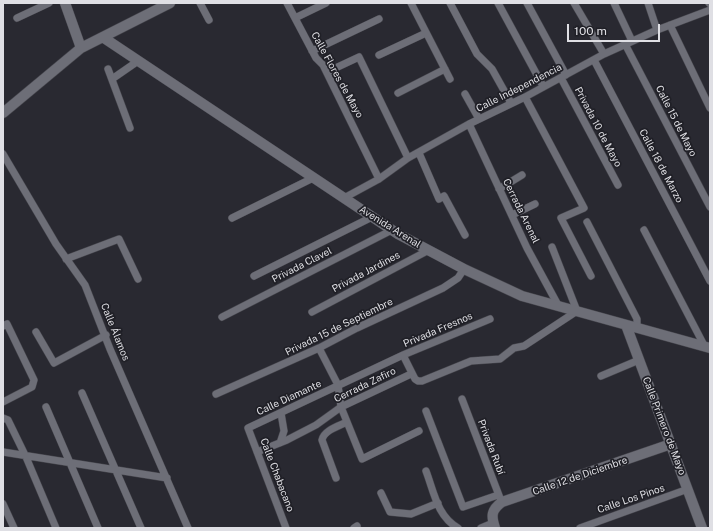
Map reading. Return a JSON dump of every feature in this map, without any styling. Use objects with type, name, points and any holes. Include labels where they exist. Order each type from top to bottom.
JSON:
[{"type":"main road","points":[[65,3],[81,48]]},
{"type":"main road","points":[[3,113],[81,48],[89,43],[104,38],[170,3]]},
{"type":"main road","name":"Avenida Arenal","points":[[104,38],[392,230],[464,269],[522,296],[708,348]]},
{"type":"main road","name":"Calle Primero de Mayo","points":[[626,325],[702,528]]},
{"type":"main road","name":"Calle 12 de Diciembre","points":[[494,526],[492,512],[500,499],[671,444]]},
{"type":"street","points":[[17,18],[49,3]]},
{"type":"street","points":[[200,3],[209,20]]},
{"type":"street","name":"Calle Flores de Mayo","points":[[287,3],[312,51],[327,72],[379,178]]},
{"type":"street","points":[[295,18],[326,3]]},
{"type":"street","points":[[410,3],[450,79]]},
{"type":"street","points":[[450,3],[477,54],[492,68],[511,103]]},
{"type":"street","points":[[498,3],[543,86]]},
{"type":"street","name":"Privada 10 de Mayo","points":[[527,3],[618,185]]},
{"type":"street","points":[[574,3],[604,54]]},
{"type":"street","points":[[614,3],[632,40]]},
{"type":"street","points":[[648,3],[657,30]]},
{"type":"street","name":"Calle Independencia","points":[[344,198],[379,178],[408,158],[469,124],[525,97],[604,54],[632,40],[710,10]]},
{"type":"street","points":[[312,51],[379,19]]},
{"type":"street","points":[[670,25],[710,108]]},
{"type":"street","points":[[379,55],[426,33]]},
{"type":"street","name":"Calle 15 de Mayo","points":[[625,44],[710,207]]},
{"type":"street","points":[[327,72],[359,57],[408,158]]},
{"type":"street","name":"Calle 18 de Marzo","points":[[594,60],[710,280]]},
{"type":"street","points":[[112,80],[138,61]]},
{"type":"street","points":[[108,69],[130,128]]},
{"type":"street","points":[[398,93],[444,69]]},
{"type":"street","points":[[465,94],[479,119]]},
{"type":"street","points":[[525,97],[584,208],[561,218],[591,276]]},
{"type":"street","name":"Cerrada Arenal","points":[[469,124],[499,189],[558,306]]},
{"type":"street","points":[[419,153],[439,199],[444,196],[465,235]]},
{"type":"street","name":"Calle Álamos","points":[[3,154],[56,244],[85,285],[188,528]]},
{"type":"street","points":[[499,189],[522,175]]},
{"type":"street","points":[[232,218],[313,178]]},
{"type":"street","points":[[512,215],[535,204]]},
{"type":"street","points":[[254,276],[372,217]]},
{"type":"street","points":[[587,222],[637,319],[637,328]]},
{"type":"street","name":"Privada Clavel","points":[[222,317],[392,230]]},
{"type":"street","points":[[644,230],[708,348]]},
{"type":"street","points":[[66,259],[119,239],[138,279]]},
{"type":"street","points":[[552,247],[577,311]]},
{"type":"street","name":"Privada Jardines","points":[[312,312],[429,250]]},
{"type":"street","name":"Privada 15 de Septiembre","points":[[216,394],[320,348],[357,328],[443,288],[458,278],[464,269]]},
{"type":"street","name":"Privada Fresnos","points":[[490,319],[403,355],[412,374],[418,381],[422,381],[471,361],[500,359],[514,348],[524,346],[577,311]]},
{"type":"street","points":[[3,326],[7,324],[34,380],[32,387],[3,402]]},
{"type":"street","points":[[36,332],[54,363],[106,335]]},
{"type":"street","points":[[320,348],[338,385],[341,407],[362,459],[419,431]]},
{"type":"street","name":"Calle Diamante","points":[[248,428],[403,355]]},
{"type":"street","points":[[601,376],[639,360]]},
{"type":"street","name":"Cerrada Zafiro","points":[[257,452],[284,442],[316,425],[341,407],[412,374]]},
{"type":"street","points":[[82,392],[117,469],[141,528]]},
{"type":"street","name":"Privada Rubí","points":[[462,399],[500,499]]},
{"type":"street","points":[[46,407],[98,528]]},
{"type":"street","name":"Calle 12 de Diciembre","points":[[426,410],[462,505],[466,508],[500,499]]},
{"type":"street","points":[[281,413],[284,442]]},
{"type":"street","points":[[3,418],[8,420],[26,457],[56,528]]},
{"type":"street","points":[[336,478],[322,440],[326,433],[347,422]]},
{"type":"street","name":"Calle Chabacano","points":[[248,428],[286,528]]},
{"type":"street","points":[[3,452],[26,457],[117,469],[168,478]]},
{"type":"street","points":[[426,471],[442,516],[458,528]]},
{"type":"street","name":"Calle Los Pinos","points":[[584,527],[688,489]]},
{"type":"street","points":[[381,493],[390,512],[412,514],[438,503]]},
{"type":"street","points":[[3,504],[14,528]]},
{"type":"street","points":[[481,528],[494,526]]}]
